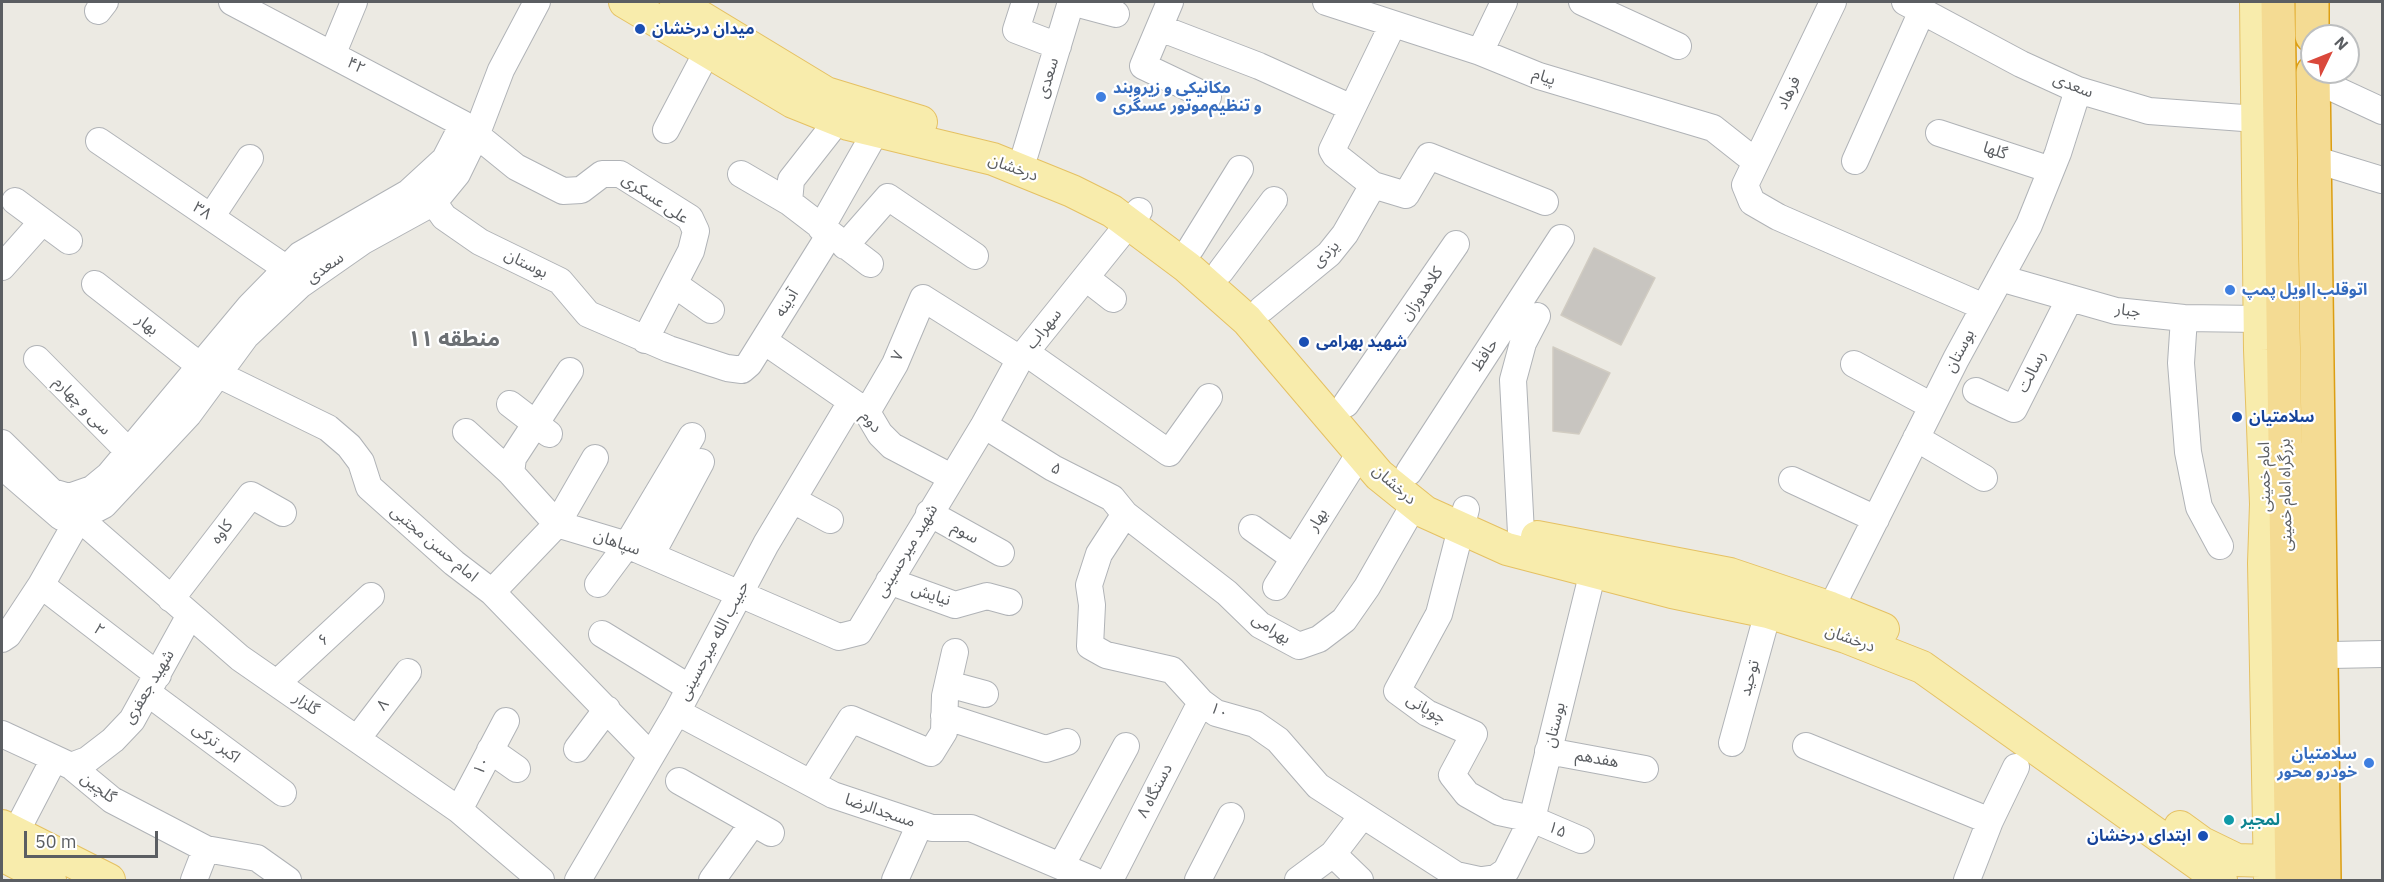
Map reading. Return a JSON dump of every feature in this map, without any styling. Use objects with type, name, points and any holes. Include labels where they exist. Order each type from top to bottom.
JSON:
[{"type":"highway","name":"بزرگراه امام خمینی","points":[[2277,874],[2278,2]]},
{"type":"highway","points":[[2312,2],[2312,24]]},
{"type":"highway","name":"بزرگراه امام خمینی","points":[[2321,84],[2324,880]]},
{"type":"main road","name":"درخشان","points":[[625,2],[793,102],[838,120],[876,131],[993,159],[1072,191],[1112,211],[1135,218],[1191,248],[1244,289],[1389,456],[1463,518],[1508,549],[1730,574],[1831,608],[1940,653],[2202,843],[2230,874]]},
{"type":"main road","name":"درخشان","points":[[676,2],[826,93],[1025,154],[1098,181],[1135,218],[1247,320],[1379,475],[1425,512],[1463,518],[1521,533],[1672,592],[1768,612],[1846,637],[1922,667],[2230,874],[2277,874]]},
{"type":"main road","name":"امام خمینی","points":[[2256,2],[2260,319],[2266,504],[2264,563],[2277,874]]},
{"type":"main road","points":[[2326,2],[2326,24]]},
{"type":"main road","points":[[2321,84],[2326,163],[2333,880]]},
{"type":"main road","points":[[5,848],[50,880]]},
{"type":"main road","points":[[5,848],[109,880]]},
{"type":"street","name":"۴۲","points":[[232,2],[333,53],[470,129]]},
{"type":"street","points":[[333,53],[354,2]]},
{"type":"street","name":"سعدی","points":[[74,507],[104,505],[135,459],[188,415],[208,370],[246,336],[294,277],[363,241],[426,193],[457,174],[477,101],[519,2]]},
{"type":"street","name":"سعدی","points":[[470,129],[537,2]]},
{"type":"street","points":[[1025,2],[1016,30],[1058,46]]},
{"type":"street","points":[[1071,2],[1116,14]]},
{"type":"street","name":"سعدی","points":[[1025,154],[1071,2]]},
{"type":"street","points":[[1170,2],[1143,66],[1208,97]]},
{"type":"street","name":"پیام","points":[[1326,2],[1479,52],[1539,76],[1713,128],[1756,162]]},
{"type":"street","points":[[1479,52],[1504,2]]},
{"type":"street","points":[[1582,2],[1678,46]]},
{"type":"street","name":"فرهاد","points":[[1833,2],[1744,185],[1752,202],[1778,217],[1984,307]]},
{"type":"street","points":[[1855,161],[1914,6]]},
{"type":"street","name":"سعدی","points":[[1914,6],[2021,64],[2078,90],[2149,111],[2257,119]]},
{"type":"street","points":[[1393,24],[1332,150],[1373,184],[1406,195],[1429,156],[1545,202]]},
{"type":"street","points":[[1160,28],[1259,66],[1352,108]]},
{"type":"street","points":[[666,130],[708,50]]},
{"type":"street","points":[[2335,84],[2382,111]]},
{"type":"street","name":"بوستان","points":[[1831,608],[1932,406],[2028,225],[2051,170],[2078,90]]},
{"type":"street","points":[[789,202],[791,180],[838,120]]},
{"type":"street","name":"علی عسکری","points":[[470,129],[516,167],[563,191],[581,190],[602,174],[620,174],[690,218],[696,231],[691,251],[645,340]]},
{"type":"street","points":[[832,236],[876,131]]},
{"type":"street","name":"گلها","points":[[1939,133],[2051,170]]},
{"type":"street","name":"۳۸","points":[[99,141],[294,277]]},
{"type":"street","points":[[211,217],[250,158]]},
{"type":"street","points":[[2326,163],[2382,180]]},
{"type":"street","points":[[1191,248],[1240,169]]},
{"type":"street","points":[[741,174],[789,202],[870,264]]},
{"type":"street","name":"یزدی","points":[[1262,309],[1329,254],[1345,234],[1373,184]]},
{"type":"street","name":"بوستان","points":[[426,193],[444,217],[480,242],[560,281],[588,314],[645,340],[727,368],[742,370]]},
{"type":"street","points":[[832,236],[888,197],[975,256]]},
{"type":"street","points":[[1221,271],[1274,200]]},
{"type":"street","points":[[15,201],[69,241]]},
{"type":"street","name":"سهراب","points":[[923,298],[1022,356],[1135,218]]},
{"type":"street","points":[[2,267],[42,222]]},
{"type":"street","name":"آدینه","points":[[742,370],[749,364],[832,236]]},
{"type":"street","name":"حافظ","points":[[1409,472],[1562,238]]},
{"type":"street","name":"کلاهدوزان","points":[[1346,404],[1456,244]]},
{"type":"street","points":[[1086,278],[1113,298]]},
{"type":"street","name":"جبار","points":[[2000,278],[2116,311],[2184,318],[2260,319]]},
{"type":"street","name":"بهار","points":[[94,284],[208,370]]},
{"type":"street","points":[[674,284],[711,310]]},
{"type":"street","name":"۷","points":[[859,407],[895,364],[923,298]]},
{"type":"street","name":"رسالت","points":[[1976,391],[2014,409],[2070,298]]},
{"type":"street","points":[[1521,533],[1513,380],[1523,343],[1538,316]]},
{"type":"street","points":[[2184,318],[2181,363],[2188,452],[2199,507],[2220,546]]},
{"type":"street","name":"دوم","points":[[764,341],[859,407],[892,446],[951,477]]},
{"type":"street","points":[[1022,356],[1169,453],[1209,397]]},
{"type":"street","name":"شهید میرحسینی","points":[[740,594],[839,637],[859,632],[984,425],[1022,356]]},
{"type":"street","name":"سی و چهارم","points":[[37,359],[135,459]]},
{"type":"street","points":[[1854,364],[1932,406]]},
{"type":"street","name":"امام حسن مجتبی","points":[[208,370],[328,428],[349,446],[361,462],[369,487],[436,548],[492,592],[651,756]]},
{"type":"street","points":[[511,473],[513,458],[543,429],[570,371]]},
{"type":"street","points":[[510,404],[543,429]]},
{"type":"street","name":"حبیب الله میرحسینی","points":[[578,880],[677,712],[793,500],[859,407]]},
{"type":"street","name":"۵","points":[[984,425],[1053,468],[1112,498],[1125,513]]},
{"type":"street","points":[[466,432],[511,473],[557,524]]},
{"type":"street","points":[[598,584],[627,545],[692,436]]},
{"type":"street","points":[[1916,438],[1984,478]]},
{"type":"street","points":[[2,443],[52,492],[74,507]]},
{"type":"street","name":"بهار","points":[[1276,587],[1360,453]]},
{"type":"street","points":[[492,592],[557,524],[595,458]]},
{"type":"street","points":[[651,555],[701,462]]},
{"type":"street","points":[[2,466],[61,517],[74,507]]},
{"type":"street","points":[[1792,480],[1876,519]]},
{"type":"street","name":"کاوه","points":[[180,607],[251,495],[283,513]]},
{"type":"street","points":[[793,500],[831,520]]},
{"type":"street","name":"بهرامی","points":[[1125,513],[1203,573],[1260,625],[1299,646],[1319,639],[1344,621],[1367,587],[1414,503]]},
{"type":"street","points":[[2,639],[8,635],[41,585],[74,507]]},
{"type":"street","name":"گلزار","points":[[74,507],[180,607],[240,658],[459,810],[542,880]]},
{"type":"street","name":"سوم","points":[[929,513],[1001,553]]},
{"type":"street","name":"۱۰","points":[[1125,513],[1099,554],[1089,585],[1092,605],[1090,646],[1106,655],[1172,670],[1201,702],[1216,713],[1255,724],[1278,740],[1318,786],[1362,816],[1467,879]]},
{"type":"street","name":"چوپانی","points":[[1463,518],[1438,614],[1397,691],[1428,713],[1474,734],[1452,775],[1467,794],[1499,812],[1532,819]]},
{"type":"street","name":"سپاهان","points":[[557,524],[627,545],[740,594]]},
{"type":"street","points":[[1252,528],[1294,558]]},
{"type":"street","name":"بوستان","points":[[1467,879],[1496,878],[1506,870],[1532,819],[1595,560]]},
{"type":"street","name":"نیایش","points":[[889,581],[955,604],[987,596],[1009,602]]},
{"type":"street","name":"۲","points":[[41,585],[153,684]]},
{"type":"street","name":"۶","points":[[277,683],[371,596]]},
{"type":"street","name":"شهید جعفری","points":[[62,763],[87,760],[113,740],[132,720],[153,684],[180,607]]},
{"type":"street","name":"توحید","points":[[1732,743],[1768,612]]},
{"type":"street","points":[[602,634],[690,688]]},
{"type":"street","points":[[811,783],[851,719],[931,753],[944,732],[948,684],[955,652]]},
{"type":"street","points":[[2331,655],[2382,654]]},
{"type":"street","name":"۸","points":[[357,739],[408,672]]},
{"type":"street","name":"اکبر ترکی","points":[[153,684],[283,793]]},
{"type":"street","points":[[948,684],[985,694]]},
{"type":"street","name":"۸ دستگاه","points":[[1110,880],[1201,702]]},
{"type":"street","points":[[577,749],[607,709]]},
{"type":"street","name":"مسجدالرضا","points":[[677,712],[833,795],[932,828],[971,828],[1093,880]]},
{"type":"street","points":[[944,716],[1046,748],[1067,742]]},
{"type":"street","name":"۱۰","points":[[459,810],[506,721]]},
{"type":"street","points":[[2,734],[62,763],[5,848]]},
{"type":"street","points":[[1061,866],[1126,746]]},
{"type":"street","points":[[1806,746],[1990,820]]},
{"type":"street","points":[[490,750],[517,769]]},
{"type":"street","name":"هفدهم","points":[[1548,751],[1645,769]]},
{"type":"street","name":"گلچین","points":[[62,763],[112,801],[206,849],[256,858],[288,880]]},
{"type":"street","points":[[1967,880],[1990,820],[2016,767]]},
{"type":"street","points":[[679,781],[762,828],[712,880]]},
{"type":"street","points":[[1198,880],[1231,816]]},
{"type":"street","points":[[1298,880],[1333,854],[1362,816]]},
{"type":"street","name":"۱۵","points":[[1532,819],[1581,840]]},
{"type":"street","points":[[895,880],[920,824]]},
{"type":"street","points":[[194,880],[206,849]]},
{"type":"street","points":[[1333,854],[1360,880]]},
{"type":"building","points":[[1594,248],[1655,278],[1621,345],[1561,315]]},
{"type":"building","points":[[1553,347],[1610,373],[1579,434],[1553,431]]},
{"type":"place","name":"میدان درخشان","points":[[640,29]]},
{"type":"place","name":"مکانیکی و زیروبند و تنظیم‌موتور عسگری","points":[[1101,97]]},
{"type":"place","name":"اتوقلب|اویل پمپ","points":[[2230,290]]},
{"type":"place","name":"شهید بهرامی","points":[[1304,342]]},
{"type":"place","name":"سلامتیان","points":[[2237,417]]},
{"type":"place","name":"سلامتیان خودرو محور","points":[[2369,763]]},
{"type":"place","name":"لمجیر","points":[[2229,820]]},
{"type":"place","name":"ابتدای درخشان","points":[[2203,836]]},
{"type":"district","name":"منطقه ۱۱","points":[[454,340]]}]
